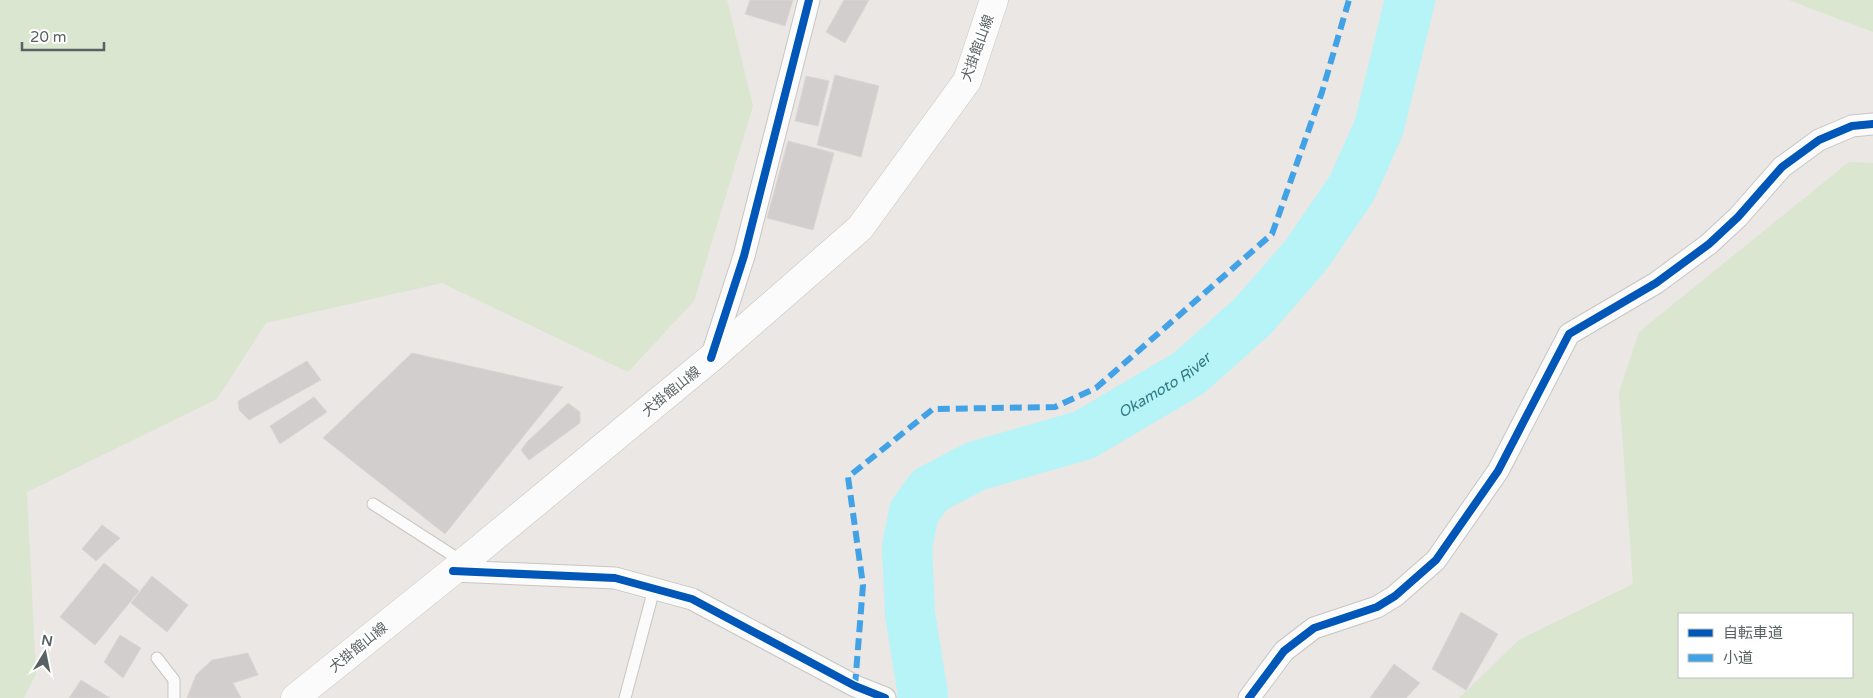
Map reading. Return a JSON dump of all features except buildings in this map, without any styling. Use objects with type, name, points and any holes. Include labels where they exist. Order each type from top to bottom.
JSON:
[{"type":"main road","name":"犬掛館山線","points":[[294,698],[458,567],[711,358],[860,228],[967,81],[994,0]]},
{"type":"street","points":[[711,358],[744,256],[809,0]]},
{"type":"street","points":[[1250,698],[1284,651],[1314,628],[1376,607],[1395,596],[1436,560],[1498,471],[1569,334],[1656,283],[1709,244],[1738,217],[1782,167],[1819,140],[1852,126],[1873,124]]},
{"type":"street","points":[[458,567],[615,578],[692,599],[855,686],[885,698]]},
{"type":"lane","points":[[373,504],[458,567]]},
{"type":"lane","points":[[624,698],[654,589]]},
{"type":"lane","points":[[157,658],[174,680],[174,698]]},
{"type":"green space","points":[[0,0],[727,0],[753,106],[694,301],[628,372],[442,283],[266,323],[217,399],[27,492],[36,674],[24,698],[0,698]]},
{"type":"green space","points":[[1789,0],[1873,0],[1873,32]]},
{"type":"green space","points":[[1849,162],[1873,163],[1873,698],[1459,698],[1519,640],[1633,584],[1619,392],[1639,332]]},
{"type":"waterway","name":"Okamoto River","points":[[922,698],[910,614],[907,547],[914,512],[930,490],[976,466],[1084,435],[1189,373],[1252,317],[1306,255],[1352,188],[1379,127],[1410,0]]},
{"type":"marked path","points":[[855,686],[863,585],[848,477],[933,409],[1055,407],[1096,388],[1272,234],[1322,92],[1349,0]]},
{"type":"cycle path","points":[[711,358],[744,256],[809,0]]},
{"type":"cycle path","points":[[1249,698],[1284,651],[1314,628],[1377,607],[1395,596],[1436,560],[1498,471],[1569,334],[1656,283],[1709,244],[1738,217],[1782,167],[1819,140],[1852,126],[1873,124]]},
{"type":"cycle path","points":[[453,571],[615,578],[692,599],[855,686],[885,698]]}]
